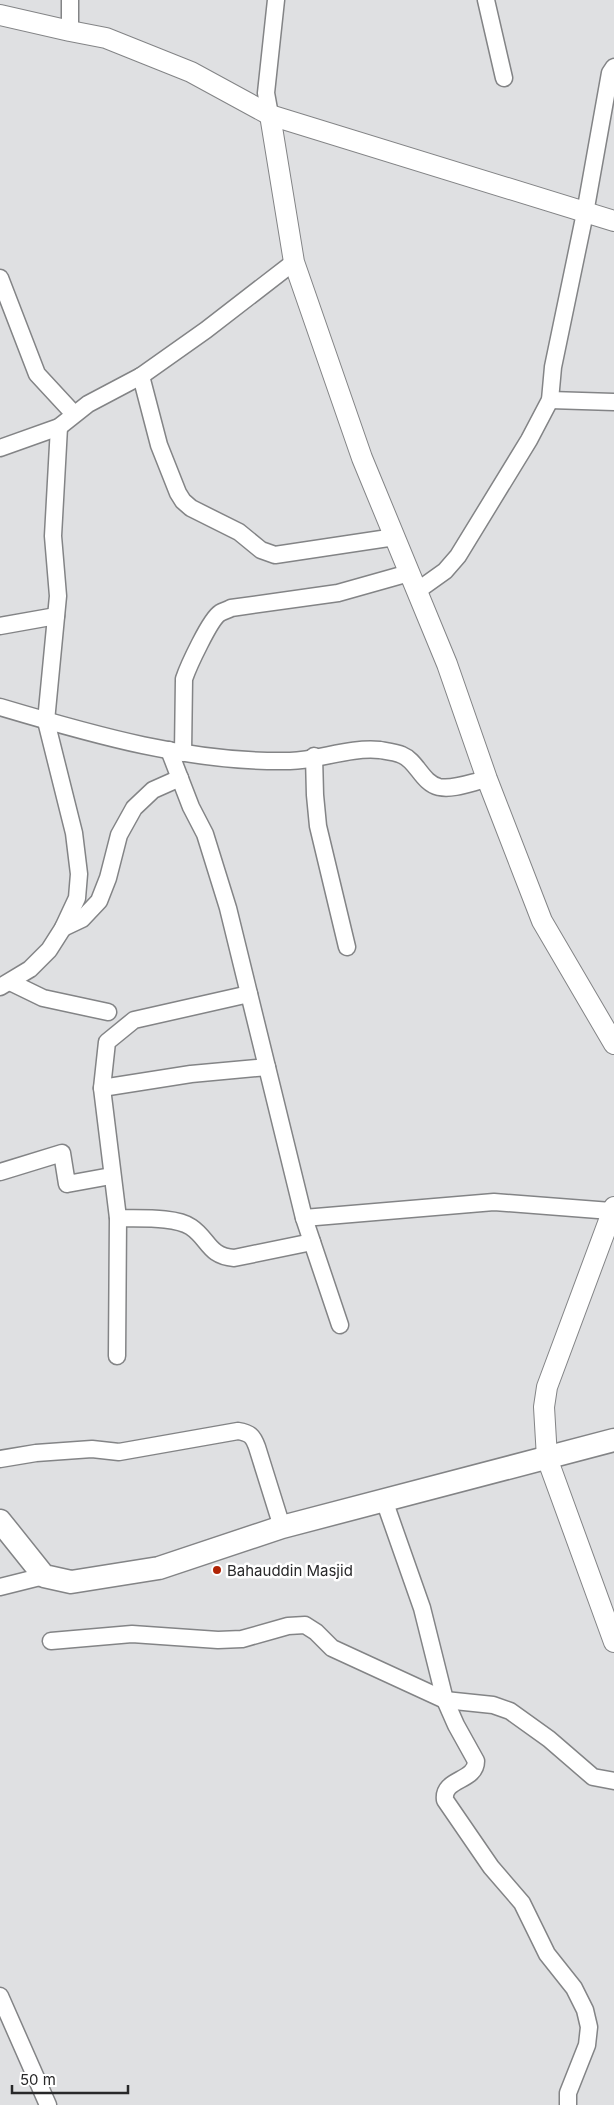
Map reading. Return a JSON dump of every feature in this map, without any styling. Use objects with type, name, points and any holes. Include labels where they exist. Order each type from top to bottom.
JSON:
[{"type":"main road","points":[[0,1521],[44,1576],[71,1582],[159,1568],[282,1527],[614,1440]]},
{"type":"street","points":[[70,0],[70,31]]},
{"type":"street","points":[[276,0],[266,93],[294,262],[362,458],[447,664],[487,779],[542,921],[614,1044]]},
{"type":"street","points":[[486,0],[504,78]]},
{"type":"street","points":[[0,15],[106,38],[192,72],[270,115],[614,221]]},
{"type":"street","points":[[417,591],[445,571],[458,556],[529,440],[550,400],[553,367],[585,213],[610,73],[614,67]]},
{"type":"street","points":[[0,448],[59,427],[88,404],[141,376],[206,330],[294,262]]},
{"type":"street","points":[[0,278],[37,374],[74,414]]},
{"type":"street","points":[[141,376],[165,461],[178,493],[183,502],[191,508],[239,532],[261,550],[274,555],[395,537]]},
{"type":"street","points":[[550,400],[614,402]]},
{"type":"street","points":[[5,984],[30,969],[49,950],[63,928],[77,898],[79,874],[74,833],[46,720],[58,596],[53,536],[59,427]]},
{"type":"street","points":[[340,1325],[304,1218],[228,908],[205,834],[180,778],[176,751],[184,679],[211,623],[219,613],[231,608],[338,593],[409,573]]},
{"type":"street","points":[[0,626],[56,616]]},
{"type":"street","points":[[0,707],[127,742],[176,751],[234,758],[291,761],[345,751],[380,750],[403,755],[428,782],[437,786],[448,787],[487,779]]},
{"type":"street","points":[[314,756],[318,826],[347,947]]},
{"type":"street","points":[[63,928],[82,919],[99,901],[108,878],[119,835],[134,808],[153,790],[180,778]]},
{"type":"street","points":[[5,984],[43,998],[108,1012]]},
{"type":"street","points":[[117,1356],[118,1218],[111,1176],[102,1088],[107,1042],[134,1020],[249,994]]},
{"type":"street","points":[[102,1088],[191,1074],[267,1067]]},
{"type":"street","points":[[0,1172],[62,1153],[67,1184],[111,1176]]},
{"type":"street","points":[[304,1218],[494,1202],[613,1209],[547,1387],[544,1407],[547,1458],[614,1642]]},
{"type":"street","points":[[118,1218],[176,1221],[191,1227],[212,1251],[223,1257],[234,1258],[312,1242]]},
{"type":"street","points":[[0,1460],[36,1453],[92,1449],[119,1452],[238,1431],[249,1433],[257,1448],[282,1527]]},
{"type":"street","points":[[384,1500],[422,1608],[445,1700],[456,1725],[473,1755],[476,1767],[470,1774],[447,1787],[444,1793],[445,1800],[491,1867],[522,1903],[547,1954],[574,1988],[585,2010],[589,2027],[587,2045],[571,2086],[568,2105]]},
{"type":"street","points":[[0,1587],[44,1576]]},
{"type":"street","points":[[51,1640],[132,1634],[218,1640],[242,1639],[288,1626],[306,1625],[332,1648],[445,1700],[493,1705],[510,1711],[548,1739],[593,1777],[614,1781]]},
{"type":"street","points":[[0,1996],[48,2105]]},
{"type":"place","name":"Bahauddin Masjid","points":[[217,1570]]}]
